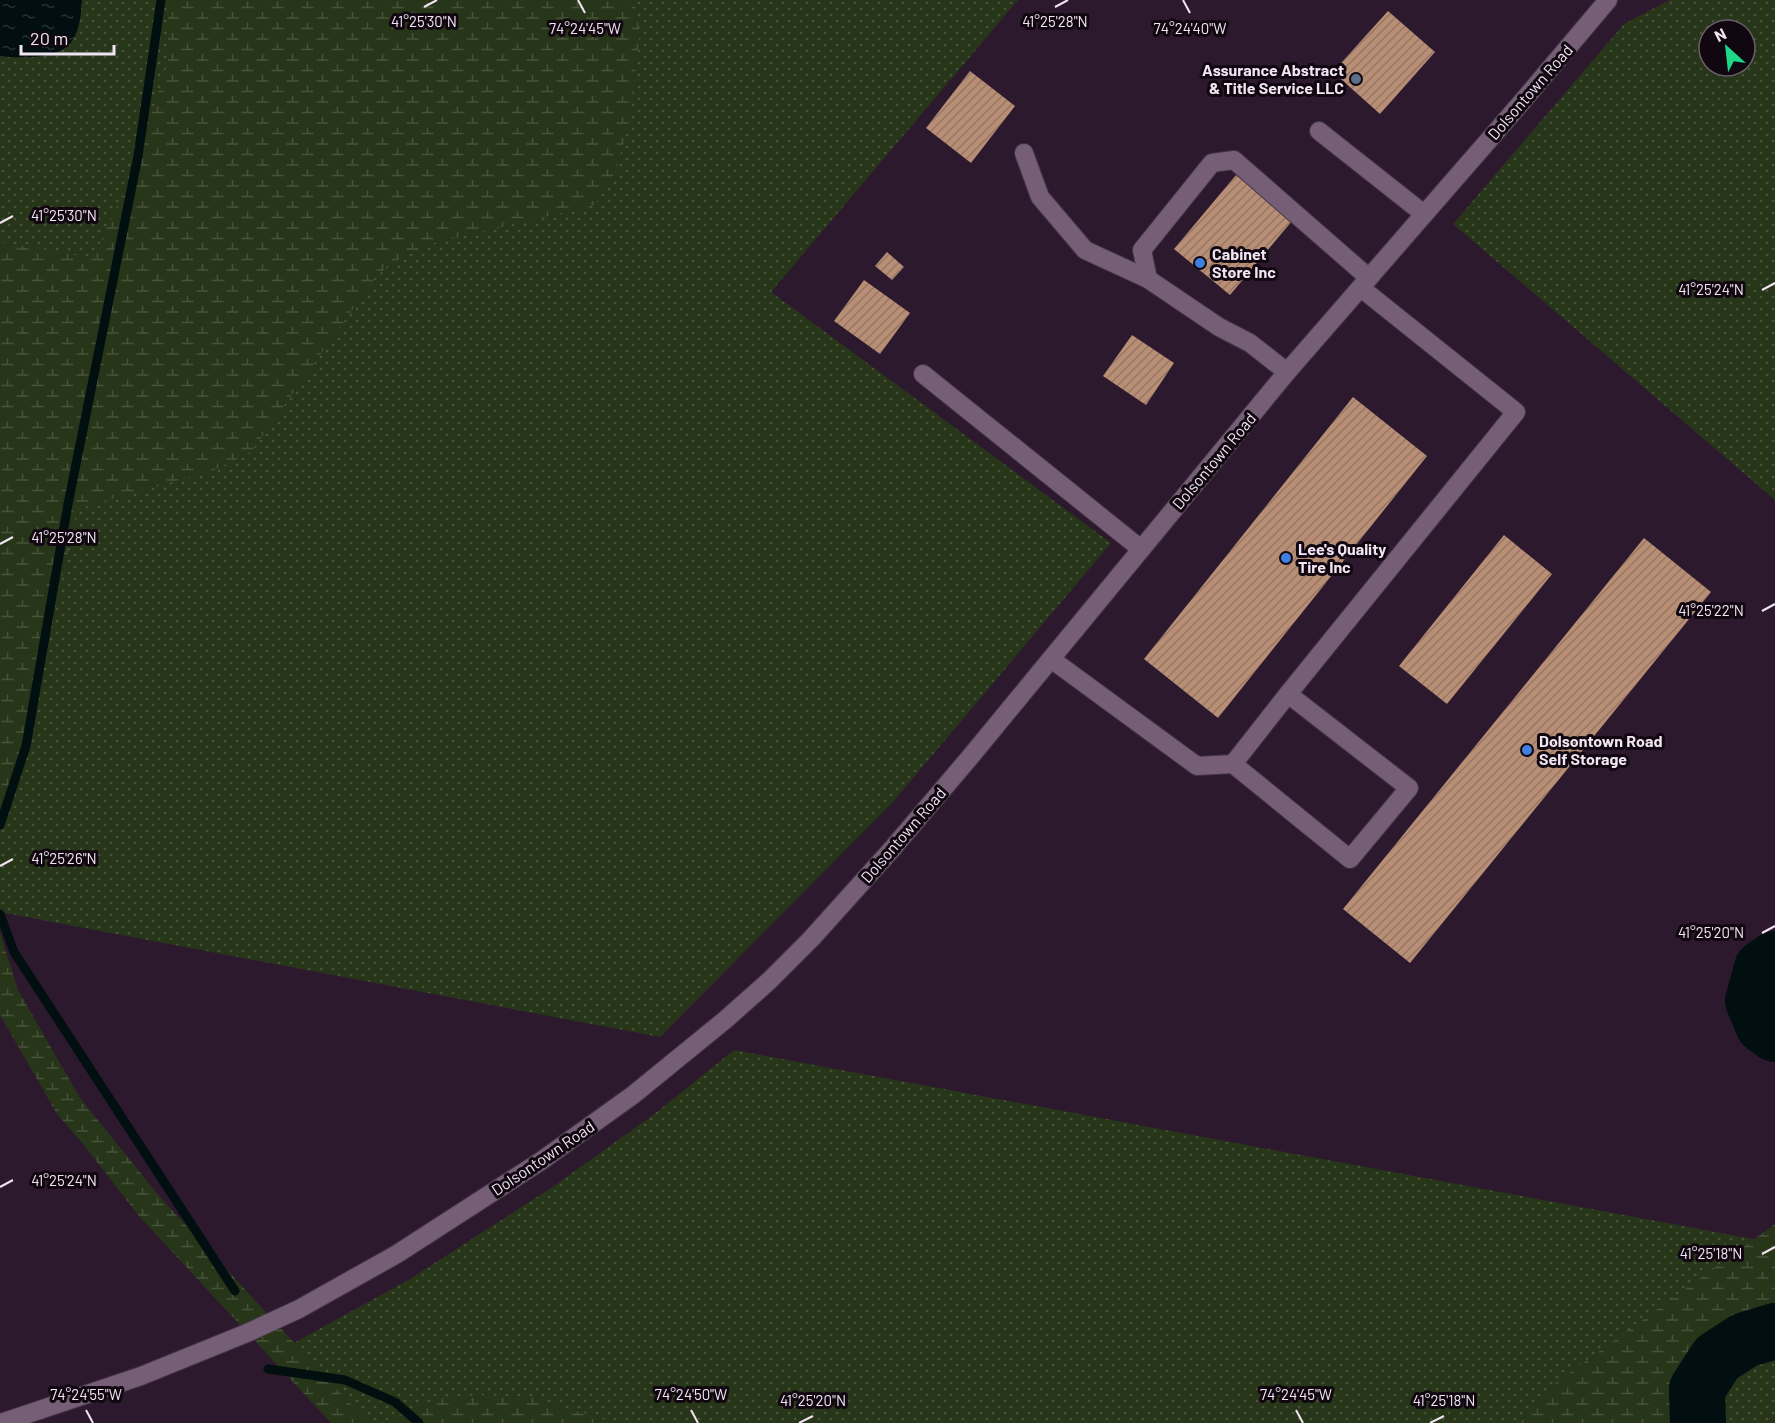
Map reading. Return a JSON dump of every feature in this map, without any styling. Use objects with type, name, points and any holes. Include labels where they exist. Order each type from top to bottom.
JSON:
[{"type":"street","name":"Dolsontown Road","points":[[1,1423],[141,1376],[299,1309],[397,1254],[541,1161],[633,1095],[725,1020],[811,939],[892,849],[1052,659],[1287,372],[1608,0]]},
{"type":"street","points":[[1319,131],[1424,214]]},
{"type":"street","points":[[1024,153],[1040,198],[1085,250],[1148,279],[1219,327],[1250,343],[1287,372]]},
{"type":"street","points":[[1148,279],[1142,250],[1212,163],[1234,160],[1365,283],[1516,412],[1233,764]]},
{"type":"street","points":[[923,374],[1141,549]]},
{"type":"street","points":[[1052,659],[1197,766],[1233,764],[1350,860],[1409,788],[1288,694]]},
{"type":"green space","points":[[0,0],[1018,0],[771,292],[1111,543],[893,802],[660,1037],[0,912]]},
{"type":"green space","points":[[168,0],[634,0],[640,32],[629,123],[616,171],[595,205],[426,245],[390,264],[375,278],[251,452],[212,471],[77,509],[26,746],[0,825],[0,242],[93,258],[135,166],[168,62]]},
{"type":"green space","points":[[1670,0],[1775,0],[1775,500],[1453,224],[1624,24]]},
{"type":"green space","points":[[0,933],[18,990],[80,1098],[160,1197],[368,1423],[331,1423],[138,1215],[57,1114],[0,1015]]},
{"type":"green space","points":[[734,1050],[1775,1243],[1775,1423],[332,1423],[294,1343],[410,1279],[554,1186],[653,1115]]},
{"type":"green space","points":[[1775,1224],[1775,1311],[1705,1335],[1674,1384],[1680,1423],[1520,1423],[1550,1387]]},
{"type":"green space","points":[[477,1395],[529,1397],[601,1418],[610,1423],[381,1423],[436,1399]]},
{"type":"water","points":[[0,0],[82,0],[77,32],[72,41],[59,51],[28,57],[0,56]]},
{"type":"building","points":[[1388,11],[1435,52],[1380,114],[1333,72]]},
{"type":"building","points":[[970,71],[1015,106],[971,163],[926,128]]},
{"type":"building","points":[[1236,175],[1292,221],[1230,295],[1174,249]]},
{"type":"building","points":[[887,252],[904,267],[892,280],[875,266]]},
{"type":"building","points":[[864,280],[910,313],[880,354],[834,321]]},
{"type":"building","points":[[1132,335],[1174,363],[1146,405],[1103,376]]},
{"type":"building","name":"Lee's Quality Tire Inc","points":[[1353,397],[1427,456],[1218,718],[1144,659]]},
{"type":"building","points":[[1504,535],[1552,574],[1447,704],[1399,666]]},
{"type":"building","name":"Dolsontown Road Self Storage","points":[[1644,538],[1711,592],[1410,963],[1343,909]]},
{"type":"waterway","points":[[0,825],[26,746],[68,504],[138,156],[161,0]]},
{"type":"waterway","points":[[0,914],[14,952],[235,1291]]},
{"type":"waterway","points":[[1775,959],[1762,968],[1753,1001],[1763,1025],[1775,1034]]},
{"type":"waterway","points":[[1698,1423],[1697,1389],[1717,1358],[1745,1340],[1775,1331]]},
{"type":"waterway","points":[[268,1369],[345,1380],[395,1402],[419,1423]]},
{"type":"place","name":"Assurance Abstract & Title Service LLC","points":[[1356,79]]},
{"type":"place","name":"Cabinet Store Inc","points":[[1200,263]]},
{"type":"place","name":"Lee's Quality Tire Inc","points":[[1286,558]]},
{"type":"place","name":"Dolsontown Road Self Storage","points":[[1527,750]]}]
